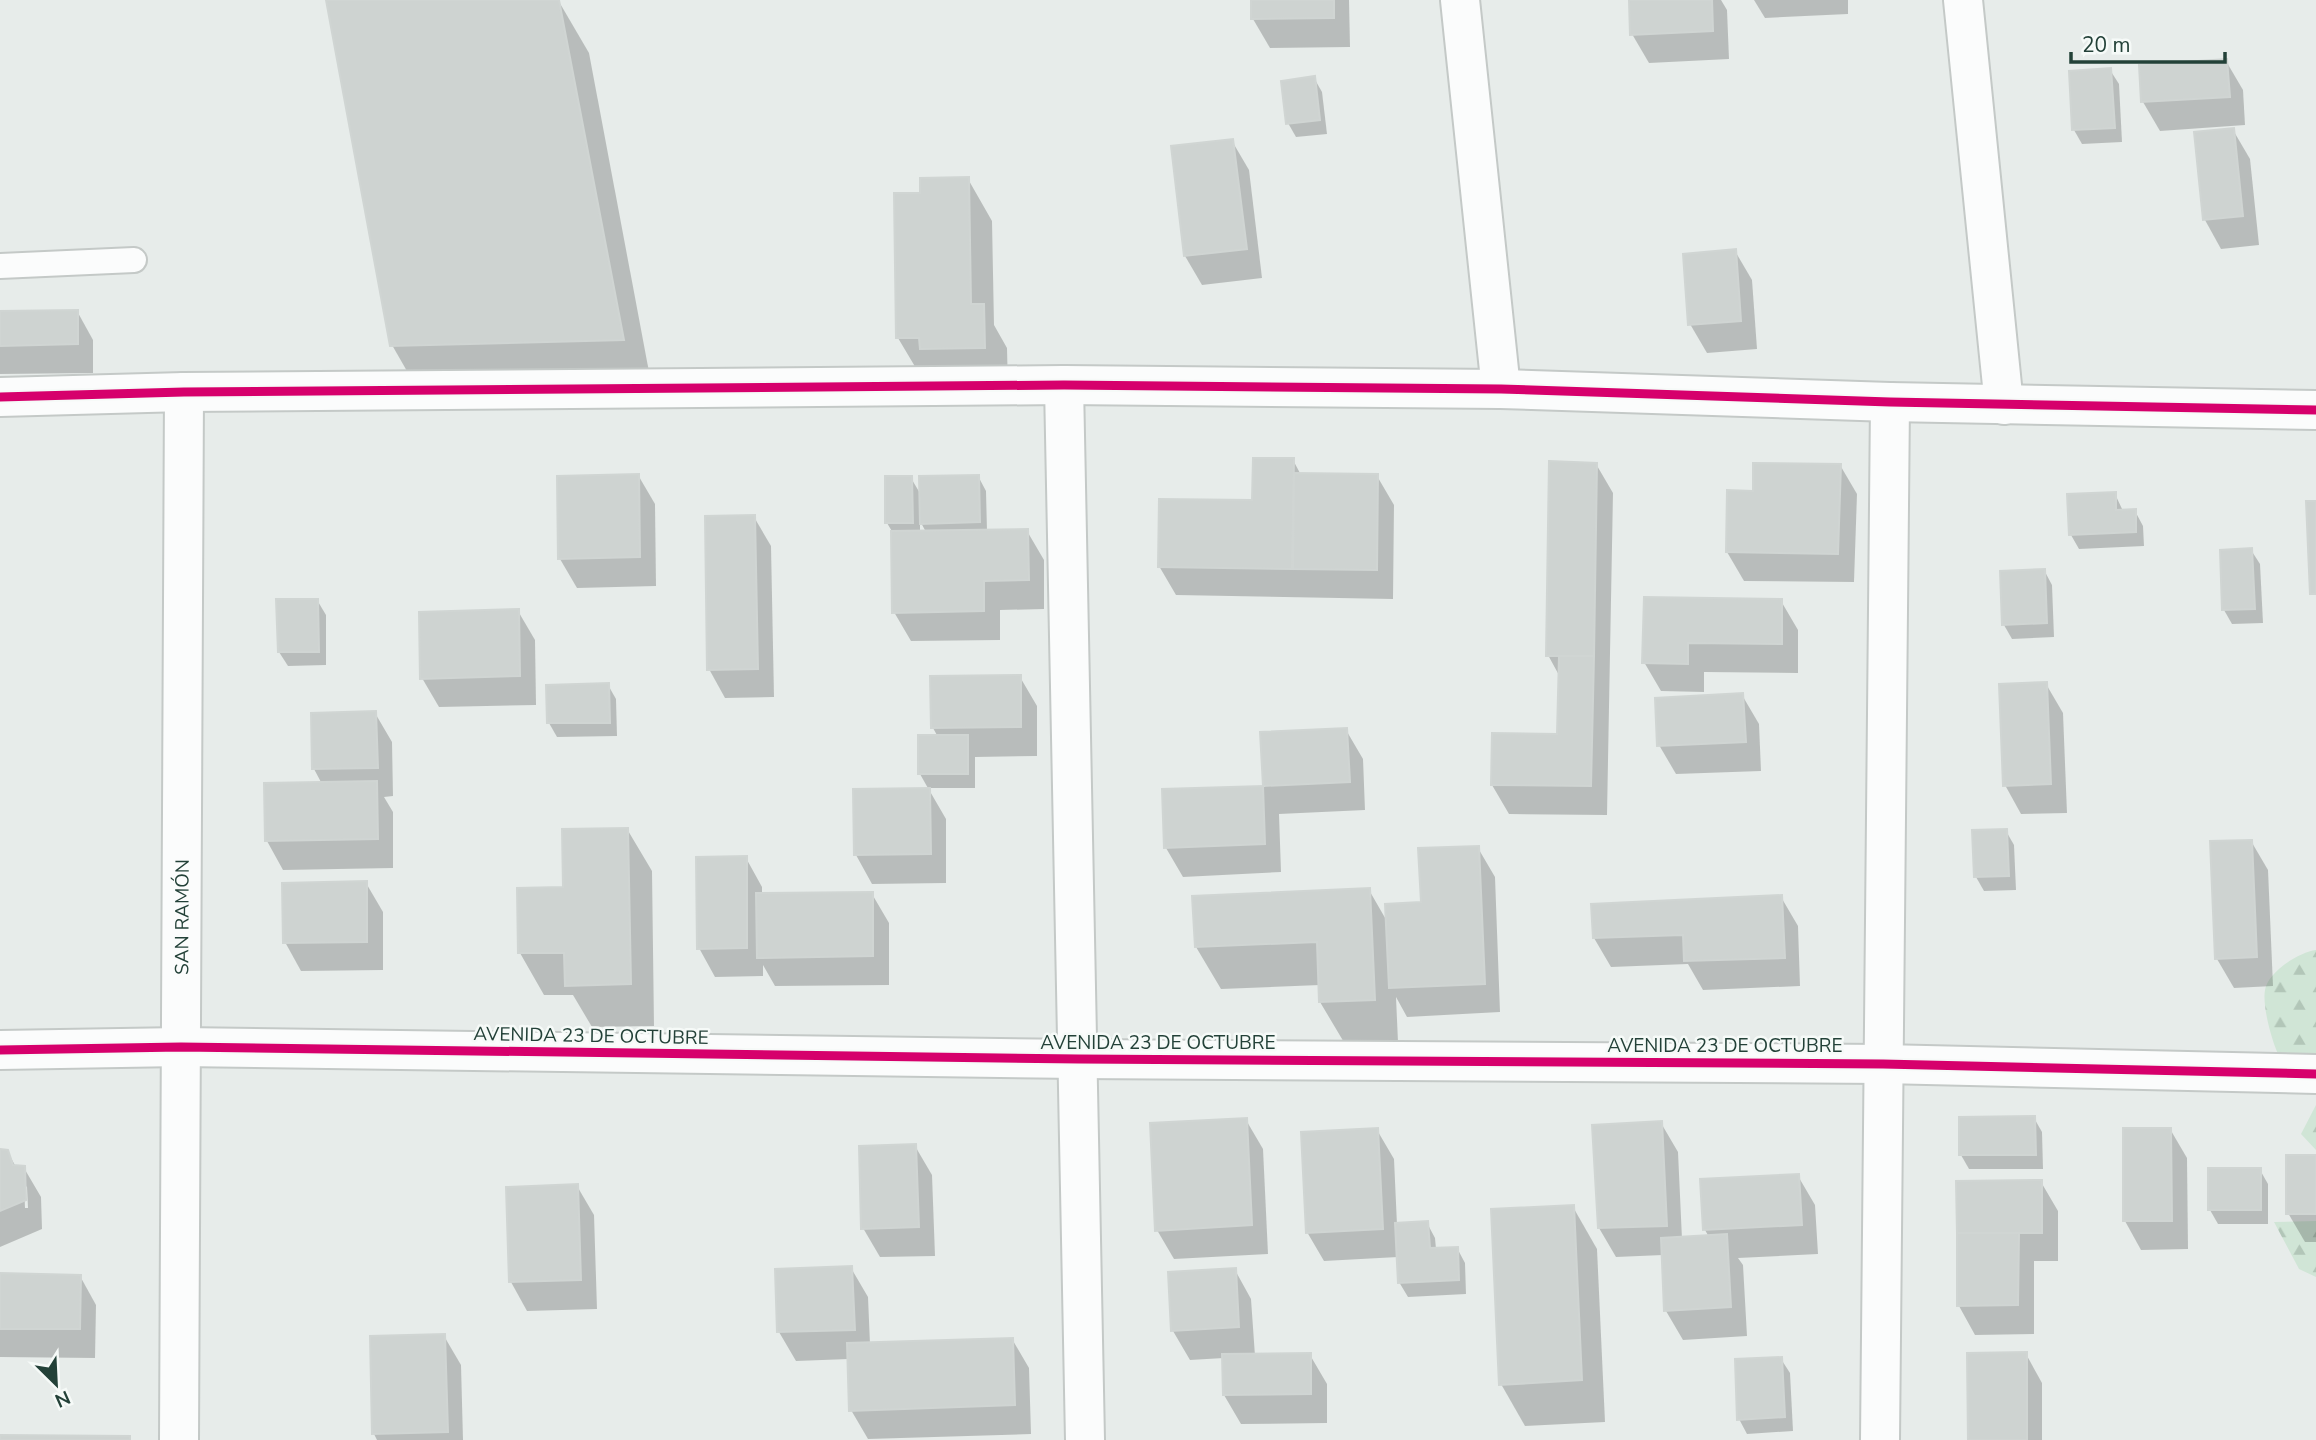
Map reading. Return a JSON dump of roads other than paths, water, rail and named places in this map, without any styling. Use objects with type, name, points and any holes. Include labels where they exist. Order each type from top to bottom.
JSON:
[{"type":"street","points":[[1460,0],[1501,388]]},
{"type":"street","points":[[1963,0],[2004,405]]},
{"type":"street","points":[[1064,385],[1079,1059],[1084,1440]]},
{"type":"street","points":[[0,397],[184,392],[1064,385],[1501,388],[1890,402],[2316,410]]},
{"type":"street","name":"SAN RAMÓN","points":[[179,1440],[184,392]]},
{"type":"street","points":[[1880,1440],[1890,402]]},
{"type":"street","name":"AVENIDA 23 DE OCTUBRE","points":[[0,1050],[181,1047],[1079,1059],[1883,1064],[2316,1074]]},
{"type":"lane","points":[[0,266],[134,260]]}]
